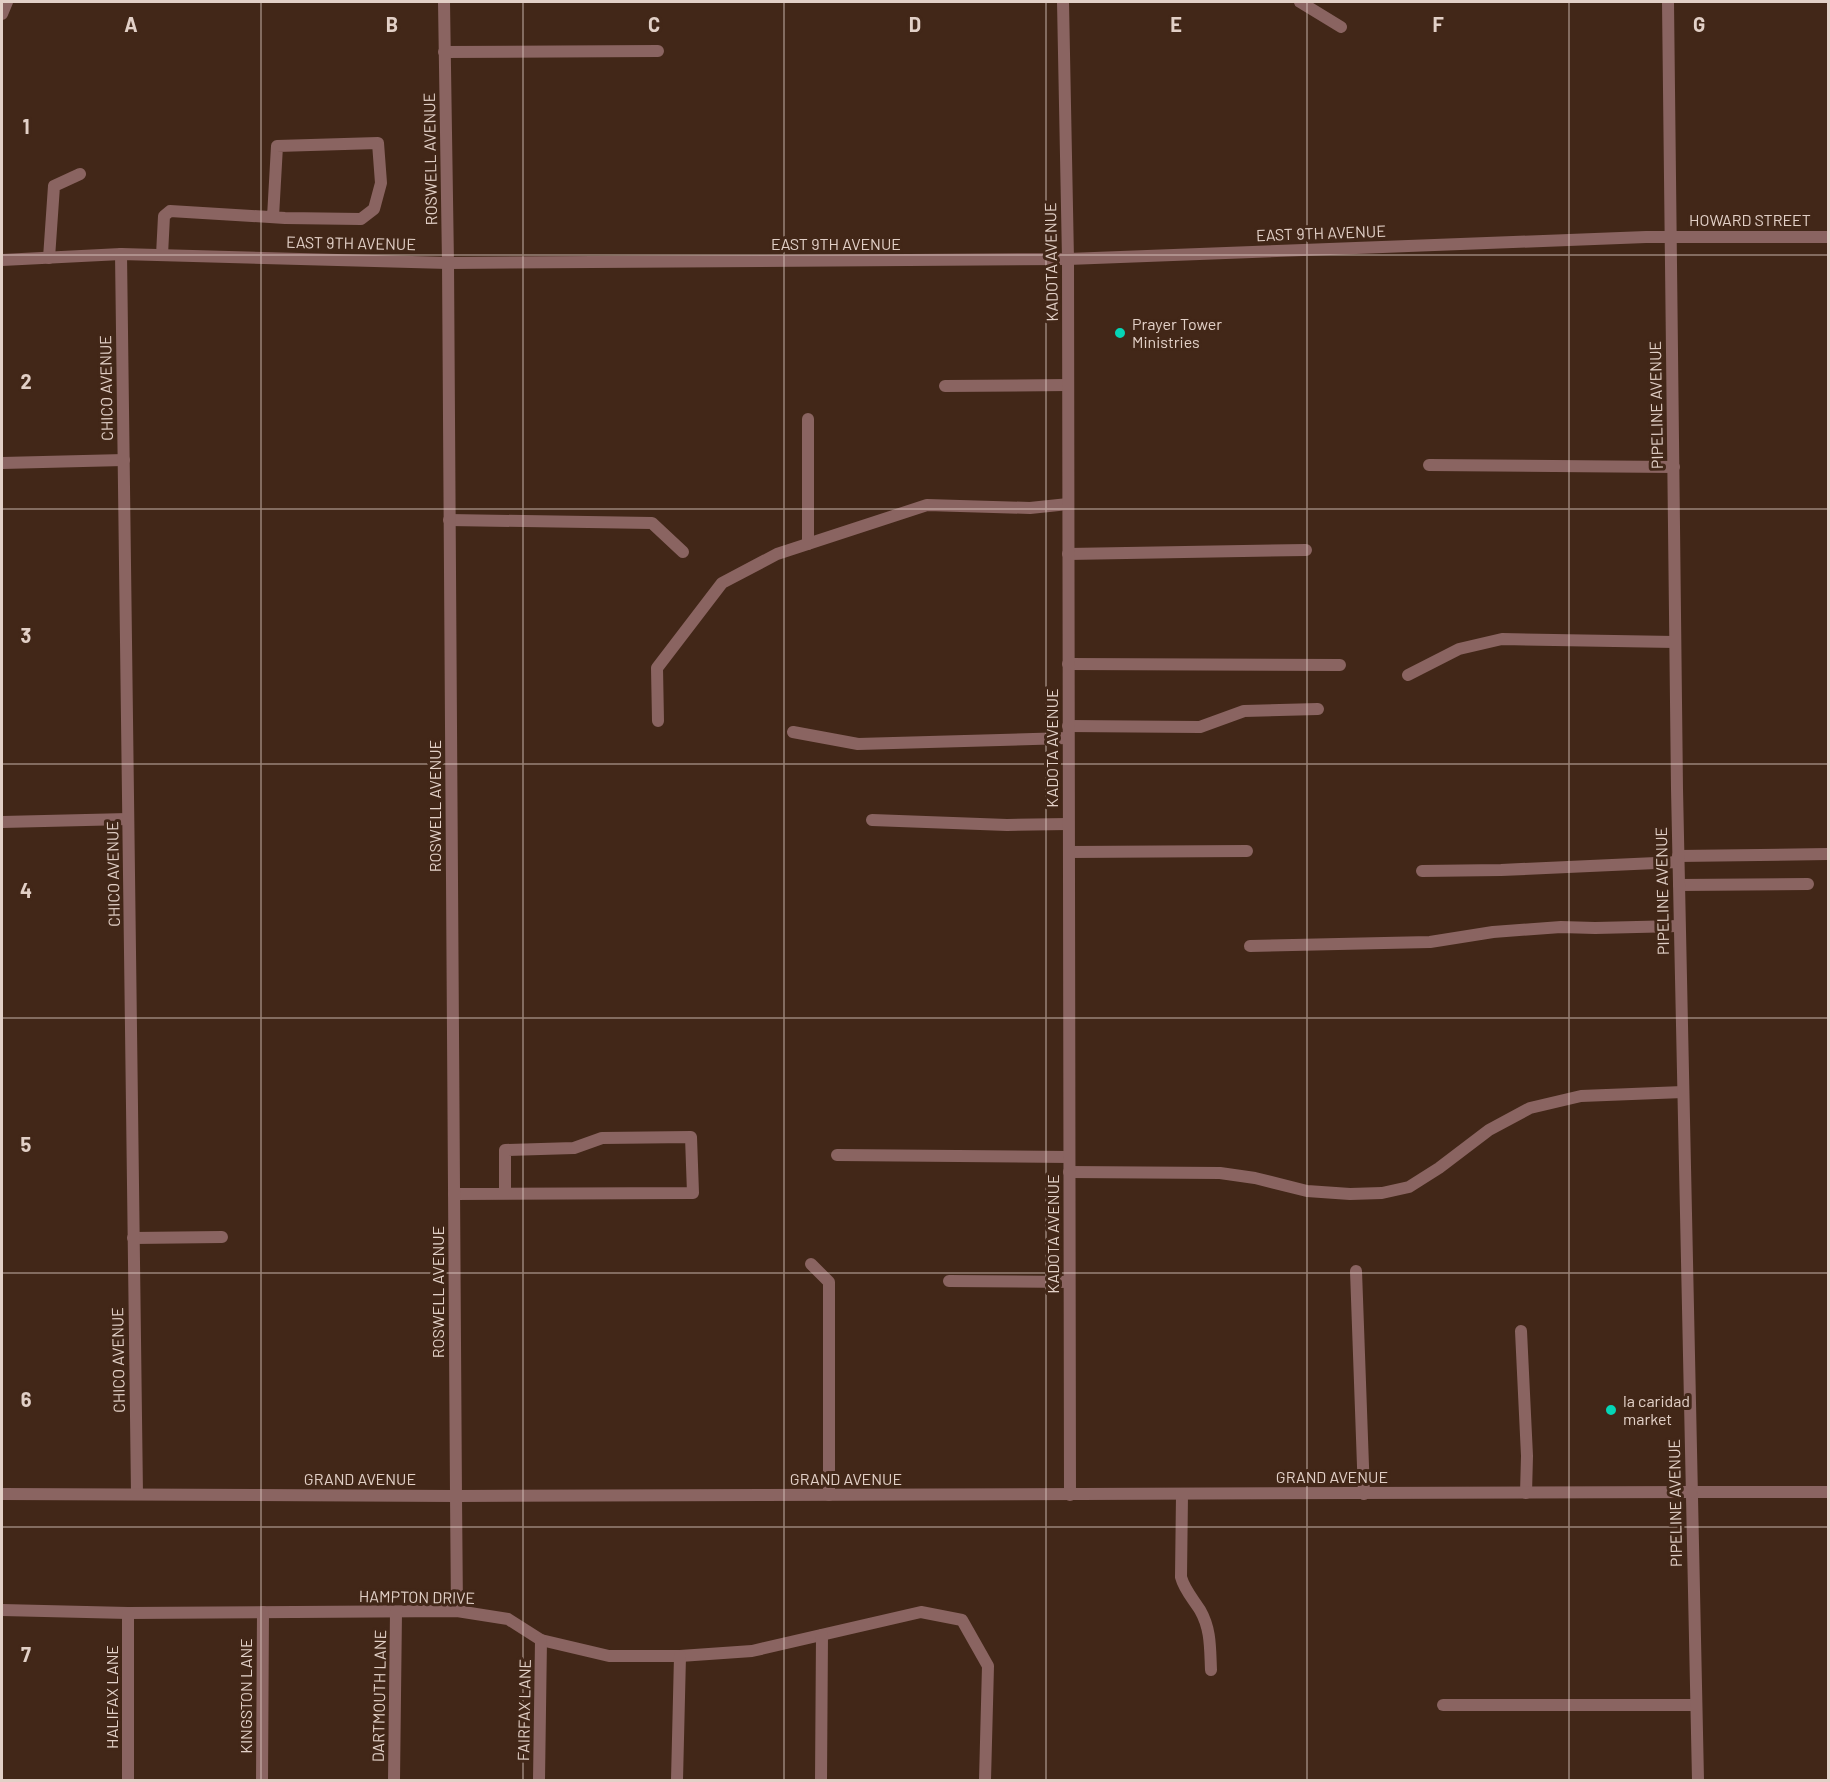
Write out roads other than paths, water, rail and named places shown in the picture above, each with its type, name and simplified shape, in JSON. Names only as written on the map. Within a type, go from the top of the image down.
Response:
[{"type":"street","points":[[2,14],[7,2]]},
{"type":"street","name":"ROSWELL AVENUE","points":[[444,2],[448,262],[457,1611]]},
{"type":"street","name":"KADOTA AVENUE","points":[[1063,2],[1068,260],[1070,1495]]},
{"type":"street","points":[[1300,2],[1341,27]]},
{"type":"street","points":[[1659,2],[1668,2]]},
{"type":"street","name":"PIPELINE AVENUE","points":[[1668,2],[1679,926],[1698,1780]]},
{"type":"street","points":[[444,52],[658,51]]},
{"type":"street","points":[[162,255],[164,216],[170,211],[285,218],[361,219],[374,209],[381,183],[378,143],[277,146],[273,217]]},
{"type":"street","points":[[49,258],[54,186],[80,174]]},
{"type":"street","name":"EAST 9TH AVENUE","points":[[2,260],[121,254],[448,262],[1068,260],[1671,237]]},
{"type":"street","name":"HOWARD STREET","points":[[1671,237],[1828,237]]},
{"type":"street","name":"CHICO AVENUE","points":[[121,254],[136,1494]]},
{"type":"street","points":[[945,386],[1068,385]]},
{"type":"street","points":[[808,419],[808,544]]},
{"type":"street","points":[[2,463],[124,460]]},
{"type":"street","points":[[1429,465],[1674,467]]},
{"type":"street","points":[[658,721],[657,668],[722,583],[777,554],[927,505],[1030,508],[1068,504]]},
{"type":"street","points":[[450,520],[652,523],[683,552]]},
{"type":"street","points":[[1068,554],[1306,550]]},
{"type":"street","points":[[1408,675],[1459,649],[1502,639],[1675,642]]},
{"type":"street","points":[[1068,664],[1340,665]]},
{"type":"street","points":[[793,732],[858,744],[1200,727],[1244,711],[1318,709]]},
{"type":"street","points":[[2,822],[128,819]]},
{"type":"street","points":[[872,820],[1007,825],[1068,824]]},
{"type":"street","points":[[1069,852],[1247,850]]},
{"type":"street","points":[[1422,871],[1501,870],[1678,859],[1828,854]]},
{"type":"street","points":[[1679,885],[1808,884]]},
{"type":"street","points":[[1250,946],[1430,942],[1493,932],[1561,927],[1679,926]]},
{"type":"street","points":[[1069,1172],[1220,1173],[1263,1179],[1307,1191],[1350,1194],[1382,1193],[1409,1187],[1439,1168],[1489,1130],[1530,1108],[1581,1096],[1683,1092]]},
{"type":"street","points":[[454,1194],[505,1194],[693,1193],[691,1137],[602,1138],[574,1148],[505,1150],[505,1194]]},
{"type":"street","points":[[837,1155],[1069,1157]]},
{"type":"street","points":[[133,1238],[222,1237]]},
{"type":"street","points":[[811,1264],[829,1282],[829,1495]]},
{"type":"street","points":[[1356,1271],[1364,1494]]},
{"type":"street","points":[[949,1281],[1069,1282]]},
{"type":"street","points":[[1521,1331],[1527,1456],[1526,1493]]},
{"type":"street","name":"GRAND AVENUE","points":[[2,1494],[456,1496],[1828,1492]]},
{"type":"street","points":[[1182,1495],[1181,1576],[1183,1584],[1199,1608],[1209,1631],[1210,1670]]},
{"type":"street","name":"HAMPTON DRIVE","points":[[2,1610],[128,1613],[457,1611],[508,1618],[541,1640],[609,1656],[680,1656],[752,1651],[921,1612],[962,1620],[988,1666],[985,1780]]},
{"type":"street","name":"KINGSTON LANE","points":[[262,1612],[262,1780]]},
{"type":"street","name":"DARTMOUTH LANE","points":[[394,1780],[396,1612]]},
{"type":"street","name":"HALIFAX LANE","points":[[128,1613],[128,1780]]},
{"type":"street","points":[[821,1780],[822,1635]]},
{"type":"street","name":"FAIRFAX LANE","points":[[539,1780],[541,1640]]},
{"type":"street","points":[[677,1780],[680,1656]]},
{"type":"street","points":[[1443,1705],[1696,1705]]},
{"type":"place","name":"Prayer Tower Ministries","points":[[1120,333]]},
{"type":"place","name":"la caridad market","points":[[1611,1410]]}]
